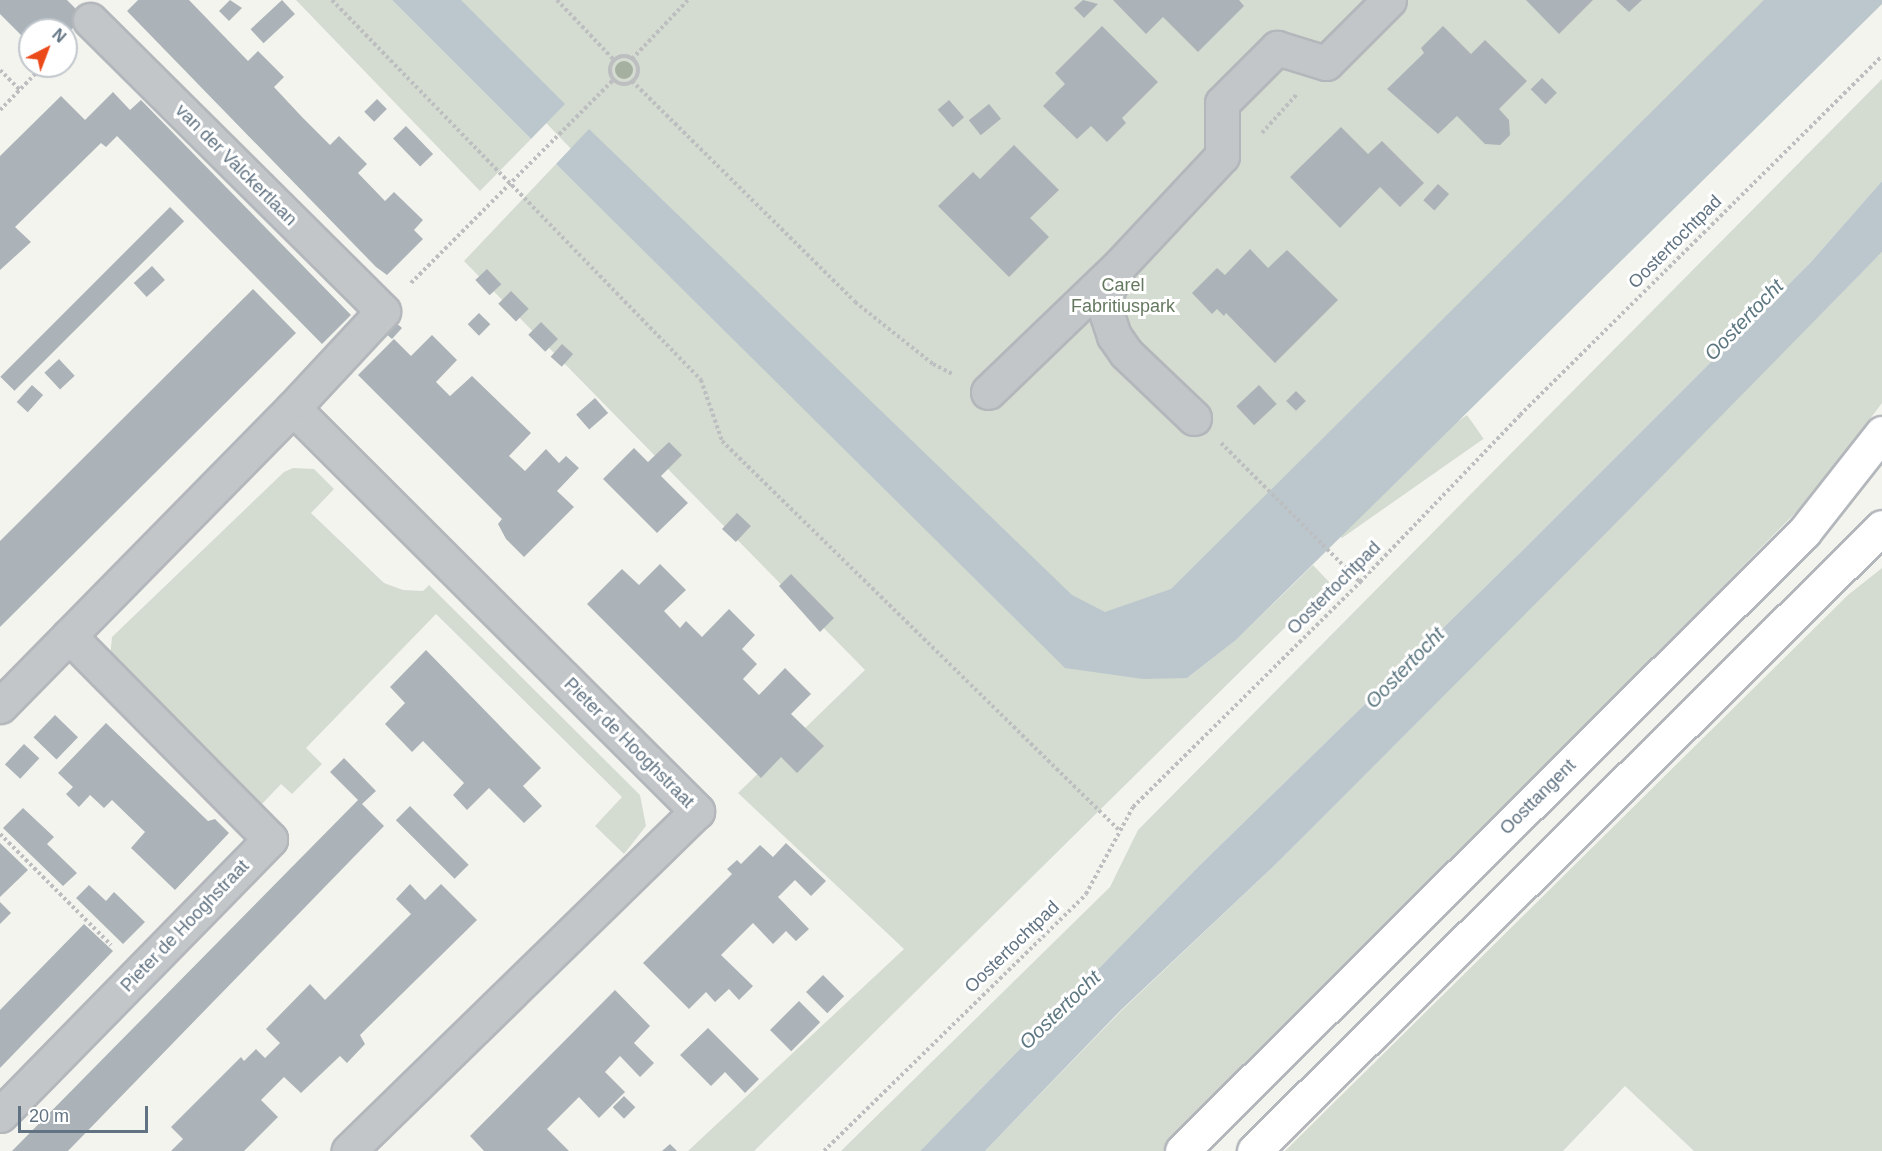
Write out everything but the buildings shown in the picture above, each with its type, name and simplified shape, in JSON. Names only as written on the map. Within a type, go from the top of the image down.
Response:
[{"type":"main road","name":"Oosttangent","points":[[1182,1151],[1804,532],[1882,433]]},
{"type":"main road","points":[[1254,1151],[1882,527]]},
{"type":"street","points":[[988,392],[1118,267],[1222,156],[1222,103],[1277,48],[1326,63],[1389,0]]},
{"type":"street","name":"van der Valckertlaan","points":[[90,20],[382,311]]},
{"type":"street","points":[[1118,267],[1107,292],[1107,315],[1114,336],[1126,352],[1194,418]]},
{"type":"street","points":[[0,706],[293,408],[382,311]]},
{"type":"street","name":"Pieter de Hooghstraat","points":[[293,408],[697,811],[348,1151]]},
{"type":"street","name":"Pieter de Hooghstraat","points":[[0,1114],[270,839],[69,636]]},
{"type":"path","points":[[332,0],[701,380],[722,441],[1120,831]]},
{"type":"path","points":[[556,0],[614,60]]},
{"type":"path","points":[[633,60],[688,0]]},
{"type":"path","points":[[622,56],[633,60],[638,69],[632,81],[624,84],[614,79],[610,68],[614,60],[622,56]]},
{"type":"path","name":"Oostertochtpad","points":[[824,1151],[1086,894],[1133,807],[1360,582],[1520,415],[1882,56]]},
{"type":"path","points":[[1222,156],[1257,138],[1326,63]]},
{"type":"path","points":[[0,70],[20,90]]},
{"type":"path","points":[[0,110],[32,78]]},
{"type":"path","points":[[382,311],[526,170],[614,79]]},
{"type":"path","points":[[632,81],[855,302],[933,364],[988,392]]},
{"type":"path","points":[[1194,418],[1261,481],[1360,582]]},
{"type":"path","points":[[0,834],[139,973]]},
{"type":"green space","points":[[296,0],[392,0],[531,139],[480,191]]},
{"type":"green space","name":"Carel Fabritiuspark","points":[[428,0],[1792,0],[1187,678],[1236,640],[1313,565],[1330,583],[754,1151],[688,1151],[904,949],[738,793],[865,670],[464,261],[556,164],[1070,668]]},
{"type":"green space","points":[[1882,79],[1882,181],[1811,262],[1525,548],[1198,867],[920,1151],[841,1151],[1110,887],[1138,830]]},
{"type":"green space","points":[[1882,252],[1882,403],[1810,498],[1321,996],[1163,1151],[985,1151],[1121,1011],[1276,864]]},
{"type":"green space","points":[[1467,415],[1484,439],[1342,538],[1325,514]]},
{"type":"green space","points":[[293,468],[314,469],[334,489],[311,513],[384,583],[403,590],[423,591],[429,585],[640,795],[646,826],[624,854],[595,826],[622,797],[436,614],[306,748],[322,764],[292,794],[281,784],[260,806],[110,658],[112,637],[284,472]]},
{"type":"green space","points":[[1882,568],[1882,1151],[1694,1151],[1625,1086],[1563,1151],[1285,1151],[1848,595]]},
{"type":"water","points":[[392,0],[461,0],[565,104],[531,139]]},
{"type":"water","points":[[1764,0],[1882,0],[1882,4],[1236,640],[1187,678],[1143,679],[1065,668],[556,164],[589,129],[1072,595],[1105,612],[1171,589]]},
{"type":"water","name":"Oostertocht","points":[[1882,181],[1882,252],[1612,527],[1276,864],[1120,1011],[985,1151],[920,1151],[1198,867],[1525,548],[1811,262]]}]
